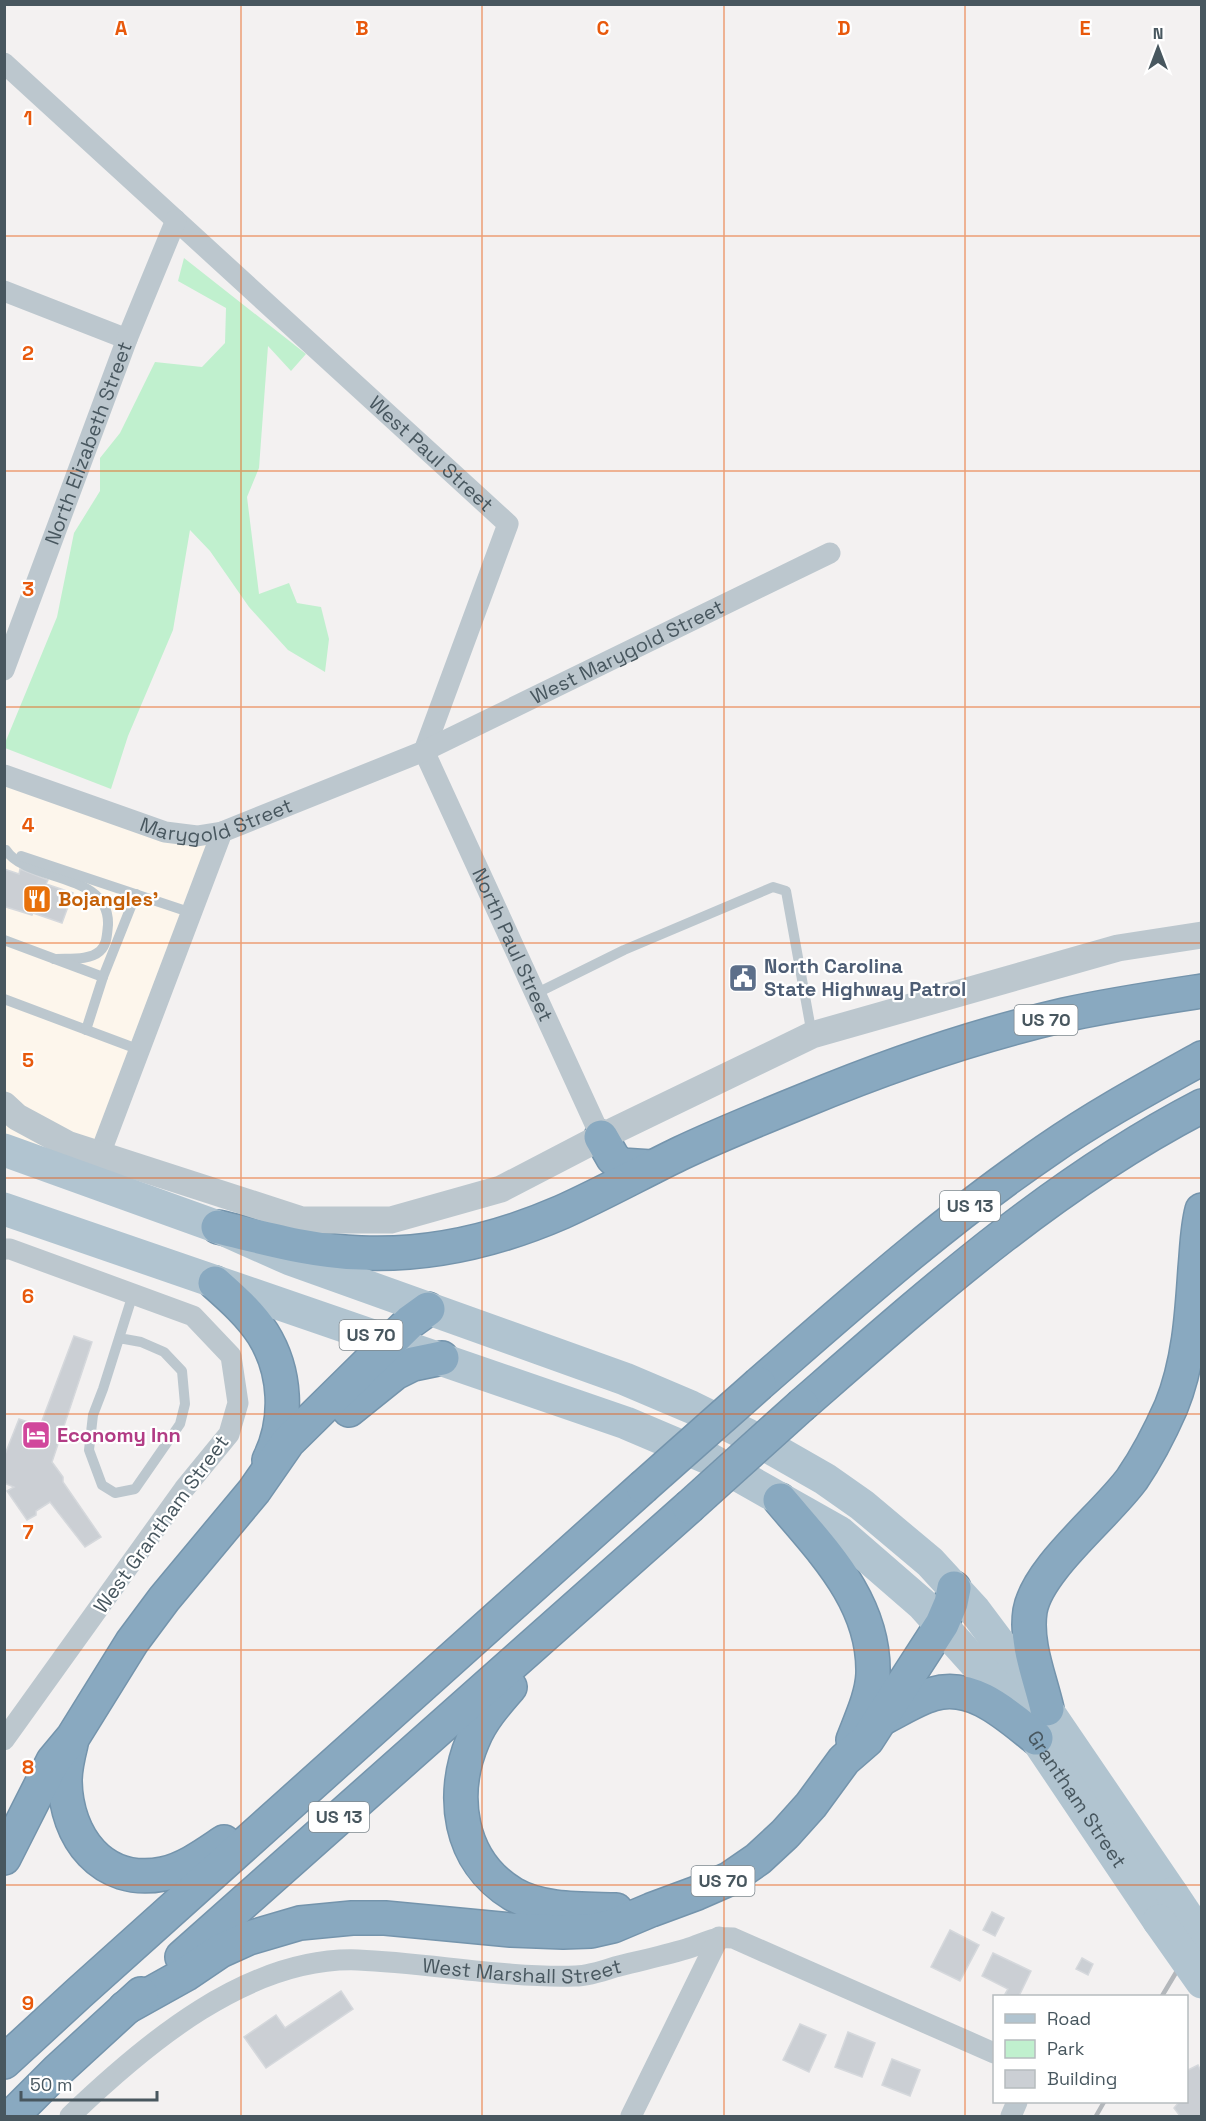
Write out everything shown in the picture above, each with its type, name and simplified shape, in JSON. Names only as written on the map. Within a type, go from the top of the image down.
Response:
[{"type":"highway","name":"US 70","points":[[652,1167],[759,1120],[895,1065],[979,1037],[1065,1015],[1202,992]]},
{"type":"highway","name":"US 13","points":[[4,2062],[643,1487],[917,1247],[977,1200],[1049,1149],[1115,1107],[1202,1058]]},
{"type":"highway","name":"US 13","points":[[12,2116],[125,2008],[935,1289],[1002,1237],[1113,1157],[1202,1106]]},
{"type":"highway","points":[[601,1137],[613,1158],[621,1166],[652,1167]]},
{"type":"highway","points":[[218,1227],[316,1249],[361,1253],[405,1252],[449,1247],[488,1238],[554,1215],[652,1167]]},
{"type":"highway","points":[[881,1719],[935,1693],[963,1693],[1041,1724],[1029,1629],[1030,1610],[1034,1596],[1043,1579],[1132,1479],[1171,1407],[1186,1356],[1192,1314],[1198,1225],[1202,1210]]},
{"type":"highway","points":[[214,1282],[247,1313],[262,1333],[273,1353],[279,1373],[283,1399],[281,1425],[274,1450],[254,1491]]},
{"type":"highway","points":[[4,1858],[53,1761],[73,1737],[132,1642],[198,1557],[254,1491],[288,1442],[391,1341],[428,1309]]},
{"type":"highway","points":[[254,1491],[288,1467],[381,1382],[413,1364],[442,1358]]},
{"type":"highway","points":[[780,1500],[843,1575],[858,1603],[867,1627],[873,1675],[868,1699],[844,1760]]},
{"type":"highway","points":[[844,1760],[867,1740],[942,1624],[951,1603],[954,1588]]},
{"type":"highway","points":[[554,1626],[520,1676],[483,1720],[474,1739],[465,1763],[461,1783],[460,1805],[463,1830],[470,1849],[482,1868],[514,1894],[553,1906],[576,1909],[651,1910]]},
{"type":"highway","points":[[73,1737],[65,1779],[74,1825],[79,1837],[99,1861],[122,1872],[150,1875],[175,1871],[230,1838],[278,1814]]},
{"type":"highway","name":"US 70","points":[[651,1910],[729,1879],[758,1859],[811,1805],[844,1760]]},
{"type":"highway","points":[[125,2008],[186,1974],[220,1951],[249,1938],[300,1923],[352,1918],[385,1918],[511,1930],[591,1931],[613,1926],[651,1910]]},
{"type":"main road","name":"Grantham Street","points":[[4,1150],[218,1227],[290,1259],[625,1379],[691,1407],[748,1435],[825,1479],[862,1505],[930,1562],[990,1630],[1041,1724],[1166,1908],[1202,1982]]},
{"type":"main road","name":"US 70","points":[[4,1209],[626,1423],[715,1462],[780,1500]]},
{"type":"main road","name":"Grantham Street","points":[[780,1500],[839,1533],[922,1604],[1003,1694],[1041,1724]]},
{"type":"main road","name":"Grantham Street","points":[[1166,1908],[1202,1939]]},
{"type":"street","points":[[4,63],[176,220]]},
{"type":"street","name":"North Elizabeth Street","points":[[4,670],[127,339],[176,220]]},
{"type":"street","name":"West Paul Street","points":[[176,220],[508,524],[424,751]]},
{"type":"street","points":[[4,291],[127,339]]},
{"type":"street","name":"West Marygold Street","points":[[424,751],[830,553]]},
{"type":"street","name":"Marygold Street","points":[[4,775],[165,832],[197,836],[222,832],[424,751]]},
{"type":"street","name":"North Paul Street","points":[[424,751],[601,1137]]},
{"type":"street","points":[[100,1154],[222,832]]},
{"type":"street","points":[[4,1105],[16,1117],[67,1144],[302,1221],[391,1221],[501,1190],[601,1137],[812,1035],[1118,948],[1202,935]]},
{"type":"street","name":"West Grantham Street","points":[[4,1249],[10,1249],[193,1316],[231,1356],[238,1403],[229,1434],[184,1489],[4,1740]]},
{"type":"street","points":[[631,2116],[719,1937],[733,1938],[993,2053]]},
{"type":"street","name":"West Marshall Street","points":[[70,2116],[134,2058],[172,2029],[206,2007],[247,1986],[286,1970],[317,1963],[356,1960],[479,1971],[578,1976],[689,1948],[719,1937]]},
{"type":"lane","points":[[5,850],[192,913]]},
{"type":"lane","points":[[5,850],[11,858],[83,886],[102,901],[108,912],[105,944],[99,952],[82,958],[54,959]]},
{"type":"lane","points":[[536,994],[624,950],[773,888],[786,891],[812,1035]]},
{"type":"lane","points":[[86,1030],[136,894]]},
{"type":"lane","points":[[4,940],[104,977]]},
{"type":"lane","points":[[4,999],[140,1050]]},
{"type":"lane","points":[[119,1338],[141,1342],[164,1352],[182,1371],[185,1404],[180,1424],[135,1489],[115,1493],[102,1485],[88,1450],[93,1414],[133,1294]]},
{"type":"shaded area","points":[[4,775],[165,832],[222,832],[90,1181],[5,1150]]},
{"type":"green space","points":[[184,258],[306,354],[291,371],[268,346],[259,468],[247,497],[259,594],[289,583],[297,603],[321,607],[329,639],[325,672],[288,650],[249,607],[210,551],[190,530],[173,630],[128,736],[111,789],[5,748],[5,743],[57,617],[74,533],[100,491],[100,458],[120,433],[155,362],[202,367],[225,343],[226,308],[178,281]]},
{"type":"building","name":"Bojangles'","points":[[4,869],[19,874],[20,869],[48,880],[46,884],[73,893],[62,923],[6,907],[4,905]]},
{"type":"building","name":"Economy Inn","points":[[74,1336],[92,1342],[52,1462],[101,1537],[85,1547],[50,1502],[27,1520],[7,1491],[14,1487],[4,1483],[4,1457],[19,1419],[40,1426]]},
{"type":"building","points":[[992,1912],[1004,1918],[995,1936],[983,1930]]},
{"type":"building","points":[[950,1930],[979,1945],[960,1981],[931,1967]]},
{"type":"building","points":[[993,1953],[1031,1971],[1019,1995],[1005,1994],[1008,1989],[982,1976]]},
{"type":"building","points":[[1082,1958],[1093,1964],[1088,1975],[1076,1969]]},
{"type":"building","points":[[341,1991],[353,2009],[266,2068],[244,2037],[276,2015],[285,2028]]},
{"type":"building","points":[[800,2024],[826,2035],[809,2072],[783,2060]]},
{"type":"building","points":[[848,2032],[875,2043],[862,2077],[835,2067]]},
{"type":"building","points":[[892,2059],[920,2070],[910,2096],[882,2085]]},
{"type":"building","points":[[1198,2065],[1202,2073],[1202,2116],[1180,2116],[1174,2108],[1178,2103],[1188,2103],[1188,2070]]},
{"type":"railway","points":[[1163,1995],[1202,1929]]},
{"type":"railway","points":[[1096,2116],[1103,2103]]},
{"type":"place","name":"Bojangles'","points":[[37,899]]},
{"type":"place","name":"North Carolina State Highway Patrol","points":[[743,978]]},
{"type":"place","name":"Economy Inn","points":[[36,1435]]}]
